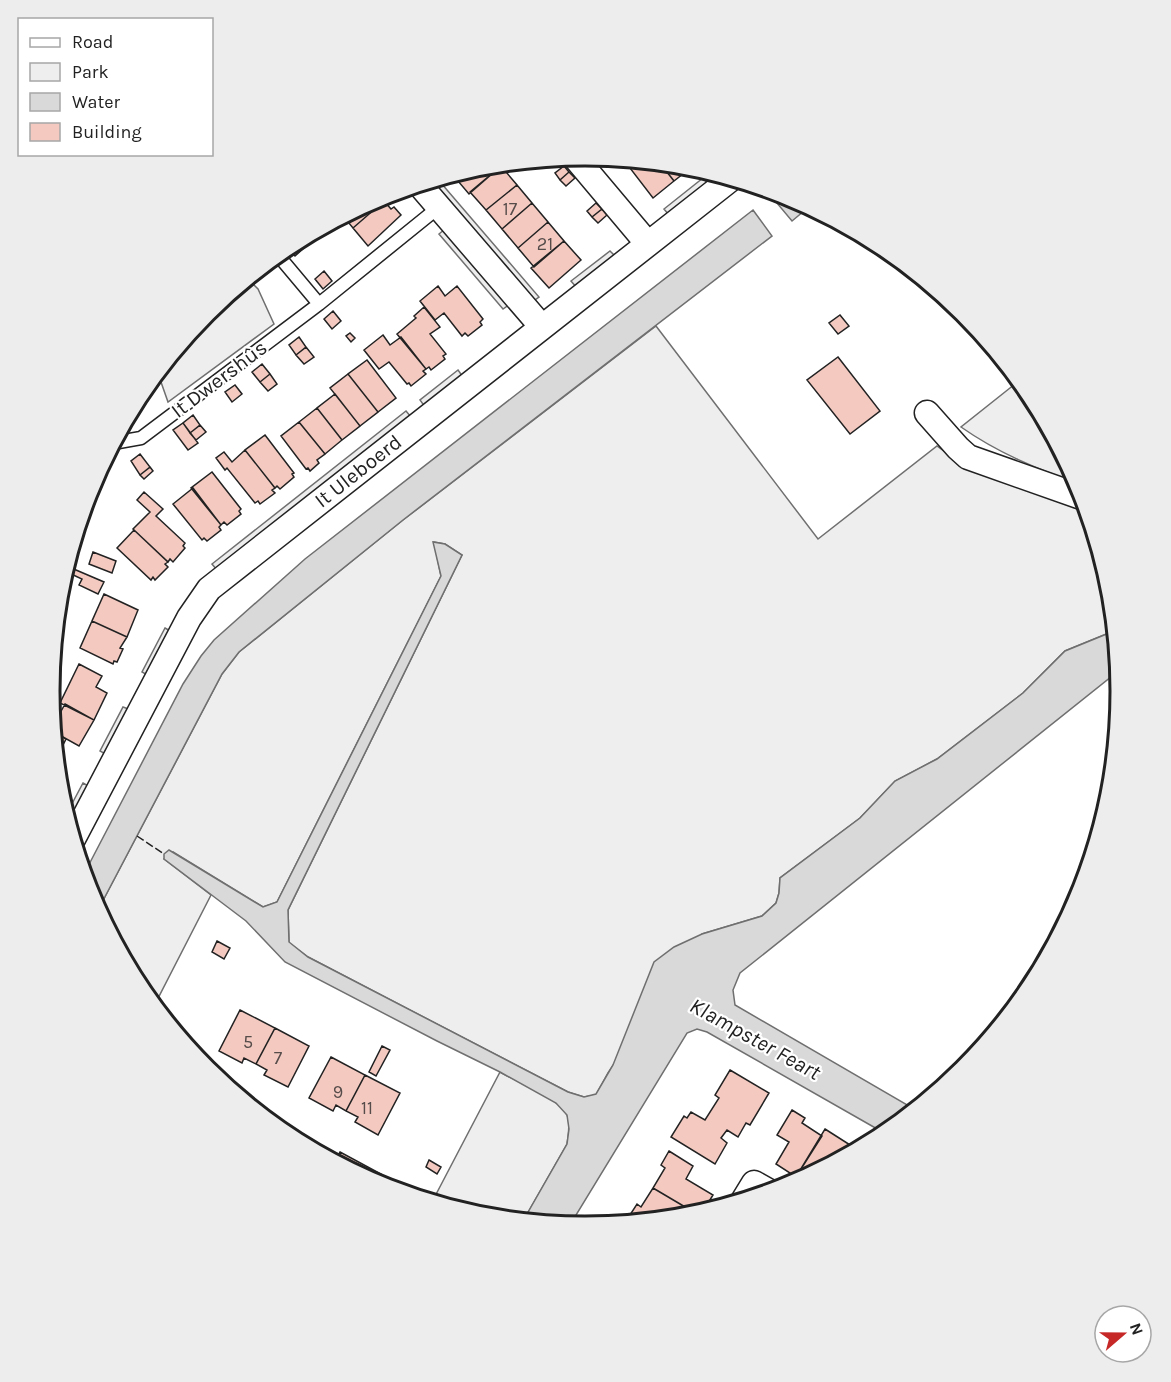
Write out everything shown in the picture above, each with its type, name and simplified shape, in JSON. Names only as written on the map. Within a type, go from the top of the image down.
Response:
[{"type":"street","points":[[582,166],[648,244]]},
{"type":"street","name":"It Uleboerd","points":[[78,829],[189,618],[208,590],[725,184]]},
{"type":"street","points":[[425,191],[542,327]]},
{"type":"street","points":[[927,413],[968,457],[1072,494]]},
{"type":"street","points":[[749,1191],[754,1183],[760,1187]]},
{"type":"lane","name":"It Dwershûs","points":[[123,441],[141,438],[319,304],[439,207]]},
{"type":"lane","points":[[283,262],[319,304]]},
{"type":"green space","points":[[253,284],[258,289],[274,324],[168,402],[161,382],[169,371],[214,319]]},
{"type":"green space","points":[[656,326],[818,539],[937,446],[967,468],[1077,506],[1093,555],[1108,633],[1065,651],[1023,693],[937,759],[895,781],[860,818],[780,878],[776,903],[762,916],[702,934],[608,1073],[596,1095],[584,1097],[568,1092],[308,957],[289,943],[288,910],[462,555],[445,544],[434,542],[441,576],[277,902],[263,907],[173,852],[164,859],[211,895],[159,997],[130,954],[103,900],[222,674],[239,652],[403,520]]},
{"type":"green space","points":[[1013,386],[1041,428],[1066,479],[1018,460],[961,427]]},
{"type":"green space","points":[[500,1072],[556,1103],[567,1115],[569,1130],[567,1144],[528,1213],[483,1206],[436,1195]]},
{"type":"shaded area","points":[[702,179],[708,184],[669,215],[664,209]]},
{"type":"shaded area","points":[[443,185],[539,297],[532,302],[435,188]]},
{"type":"shaded area","points":[[445,229],[510,304],[503,309],[439,234]]},
{"type":"shaded area","points":[[610,251],[616,257],[577,288],[571,281]]},
{"type":"shaded area","points":[[458,370],[463,377],[425,407],[420,400]]},
{"type":"shaded area","points":[[406,411],[411,417],[217,570],[212,564]]},
{"type":"shaded area","points":[[165,628],[172,632],[149,676],[142,672]]},
{"type":"shaded area","points":[[123,707],[131,710],[107,755],[100,751]]},
{"type":"shaded area","points":[[83,783],[90,787],[75,815],[72,803]]},
{"type":"water","points":[[776,202],[802,213],[792,221]]},
{"type":"water","points":[[753,210],[772,236],[403,520],[239,652],[222,674],[103,900],[89,864],[183,684],[214,640],[305,559]]},
{"type":"water","name":"Klampster Feart","points":[[433,542],[445,544],[462,555],[288,910],[289,942],[308,957],[568,1092],[584,1097],[596,1094],[613,1065],[654,962],[674,947],[702,934],[762,916],[776,903],[780,878],[860,818],[895,781],[937,759],[1023,693],[1065,651],[1108,633],[1111,677],[740,973],[733,990],[735,1005],[908,1105],[876,1128],[707,1032],[697,1029],[687,1033],[576,1216],[528,1213],[567,1144],[569,1129],[567,1115],[556,1103],[285,962],[246,921],[164,859],[164,854],[169,850],[263,907],[277,902],[441,576]]},
{"type":"building","points":[[563,167],[569,172],[560,180],[555,173]]},
{"type":"building","points":[[630,168],[667,172],[674,181],[653,198]]},
{"type":"building","points":[[506,172],[517,185],[486,210],[470,192],[491,175]]},
{"type":"building","points":[[569,172],[575,178],[566,186],[560,180]]},
{"type":"building","points":[[667,172],[682,175],[674,181]]},
{"type":"building","points":[[491,175],[469,194],[458,181]]},
{"type":"building","points":[[517,185],[532,203],[502,229],[486,210]]},
{"type":"building","points":[[532,203],[548,222],[518,248],[502,229]]},
{"type":"building","points":[[596,203],[602,209],[592,217],[587,211]]},
{"type":"building","points":[[387,205],[391,209],[394,207],[401,215],[368,246],[353,228],[372,211]]},
{"type":"building","points":[[602,209],[607,215],[598,223],[592,217]]},
{"type":"building","points":[[372,211],[353,228],[348,222]]},
{"type":"building","points":[[548,222],[564,241],[534,267],[518,248]]},
{"type":"building","points":[[564,241],[581,260],[549,288],[531,268]]},
{"type":"building","points":[[324,271],[332,281],[323,289],[315,279]]},
{"type":"building","points":[[438,286],[445,296],[457,286],[483,319],[480,322],[482,325],[468,336],[465,333],[462,336],[444,313],[435,320],[420,301]]},
{"type":"building","points":[[424,307],[440,327],[430,334],[446,354],[443,356],[445,359],[431,370],[429,367],[426,369],[397,334],[416,318],[414,316]]},
{"type":"building","points":[[333,311],[341,321],[332,329],[324,319]]},
{"type":"building","points":[[840,315],[849,326],[838,334],[829,323]]},
{"type":"building","points":[[350,333],[355,338],[351,342],[346,336]]},
{"type":"building","points":[[383,335],[390,345],[401,337],[426,369],[423,371],[426,374],[411,386],[389,362],[379,369],[364,350]]},
{"type":"building","points":[[299,337],[306,347],[296,355],[289,345]]},
{"type":"building","points":[[306,347],[314,357],[304,364],[296,355]]},
{"type":"building","points":[[838,357],[880,411],[850,434],[807,380]]},
{"type":"building","points":[[367,360],[396,398],[378,412],[348,374]]},
{"type":"building","points":[[262,364],[270,374],[260,382],[252,372]]},
{"type":"building","points":[[270,374],[277,384],[268,391],[260,382]]},
{"type":"building","points":[[348,374],[378,412],[360,426],[330,388]]},
{"type":"building","points":[[235,385],[242,394],[232,402],[225,392]]},
{"type":"building","points":[[335,394],[360,426],[342,440],[317,408]]},
{"type":"building","points":[[317,408],[342,440],[325,454],[299,422]]},
{"type":"building","points":[[193,415],[200,425],[190,433],[183,423]]},
{"type":"building","points":[[299,422],[325,454],[317,460],[319,463],[310,471],[306,469],[281,436]]},
{"type":"building","points":[[183,423],[198,443],[188,450],[173,430]]},
{"type":"building","points":[[200,425],[206,432],[196,440],[190,433]]},
{"type":"building","points":[[265,435],[294,473],[292,474],[294,477],[280,489],[277,486],[275,488],[245,450]]},
{"type":"building","points":[[245,450],[275,488],[272,490],[275,493],[260,504],[258,501],[255,503],[216,458],[224,452],[232,462]]},
{"type":"building","points":[[140,454],[150,467],[140,475],[131,461]]},
{"type":"building","points":[[150,467],[153,471],[144,479],[140,475]]},
{"type":"building","points":[[212,472],[241,509],[239,511],[241,514],[227,525],[224,522],[221,525],[191,488]]},
{"type":"building","points":[[193,488],[221,525],[219,527],[221,530],[207,541],[204,538],[202,540],[173,504]]},
{"type":"building","points":[[144,492],[163,509],[156,516],[185,543],[183,546],[185,548],[173,562],[170,559],[168,562],[133,529],[150,512],[137,500]]},
{"type":"building","points":[[134,530],[168,562],[165,564],[168,567],[155,580],[153,577],[151,580],[117,548]]},
{"type":"building","points":[[93,552],[116,561],[112,573],[89,564]]},
{"type":"building","points":[[75,569],[104,582],[98,594],[79,585],[82,579],[73,575]]},
{"type":"building","points":[[104,594],[138,610],[127,637],[92,621]]},
{"type":"building","points":[[92,621],[127,637],[120,648],[123,649],[117,662],[114,661],[113,664],[80,648]]},
{"type":"building","points":[[79,664],[102,676],[96,687],[107,693],[94,720],[60,702]]},
{"type":"building","points":[[65,704],[94,720],[79,746],[62,736],[61,712]]},
{"type":"building","points":[[217,941],[230,948],[224,959],[212,952]]},
{"type":"building","points":[[240,1010],[275,1028],[256,1064],[244,1058],[242,1063],[219,1051]]},
{"type":"building","points":[[275,1028],[309,1046],[288,1087],[264,1075],[267,1070],[256,1064]]},
{"type":"building","points":[[382,1046],[390,1050],[376,1076],[369,1072]]},
{"type":"building","points":[[331,1057],[365,1075],[346,1111],[336,1105],[333,1111],[309,1098]]},
{"type":"building","points":[[730,1070],[769,1093],[750,1125],[746,1123],[738,1137],[727,1130],[721,1138],[727,1143],[715,1164],[671,1137],[684,1116],[687,1118],[691,1112],[705,1120],[719,1098],[715,1095]]},
{"type":"building","points":[[365,1075],[400,1093],[378,1135],[355,1122],[358,1117],[346,1111]]},
{"type":"building","points":[[792,1110],[805,1118],[802,1123],[822,1136],[801,1170],[791,1174],[776,1164],[789,1142],[777,1135]]},
{"type":"building","points":[[825,1129],[850,1145],[818,1162],[800,1170]]},
{"type":"building","points":[[669,1151],[693,1166],[686,1179],[713,1195],[709,1202],[685,1207],[653,1188],[665,1168],[661,1165]]},
{"type":"building","points":[[340,1152],[381,1174],[353,1162],[339,1154]]},
{"type":"building","points":[[429,1160],[441,1167],[437,1174],[426,1167]]},
{"type":"building","points":[[653,1188],[685,1207],[631,1214],[637,1204],[641,1207]]},
{"type":"fence","points":[[137,836],[164,854]]}]
